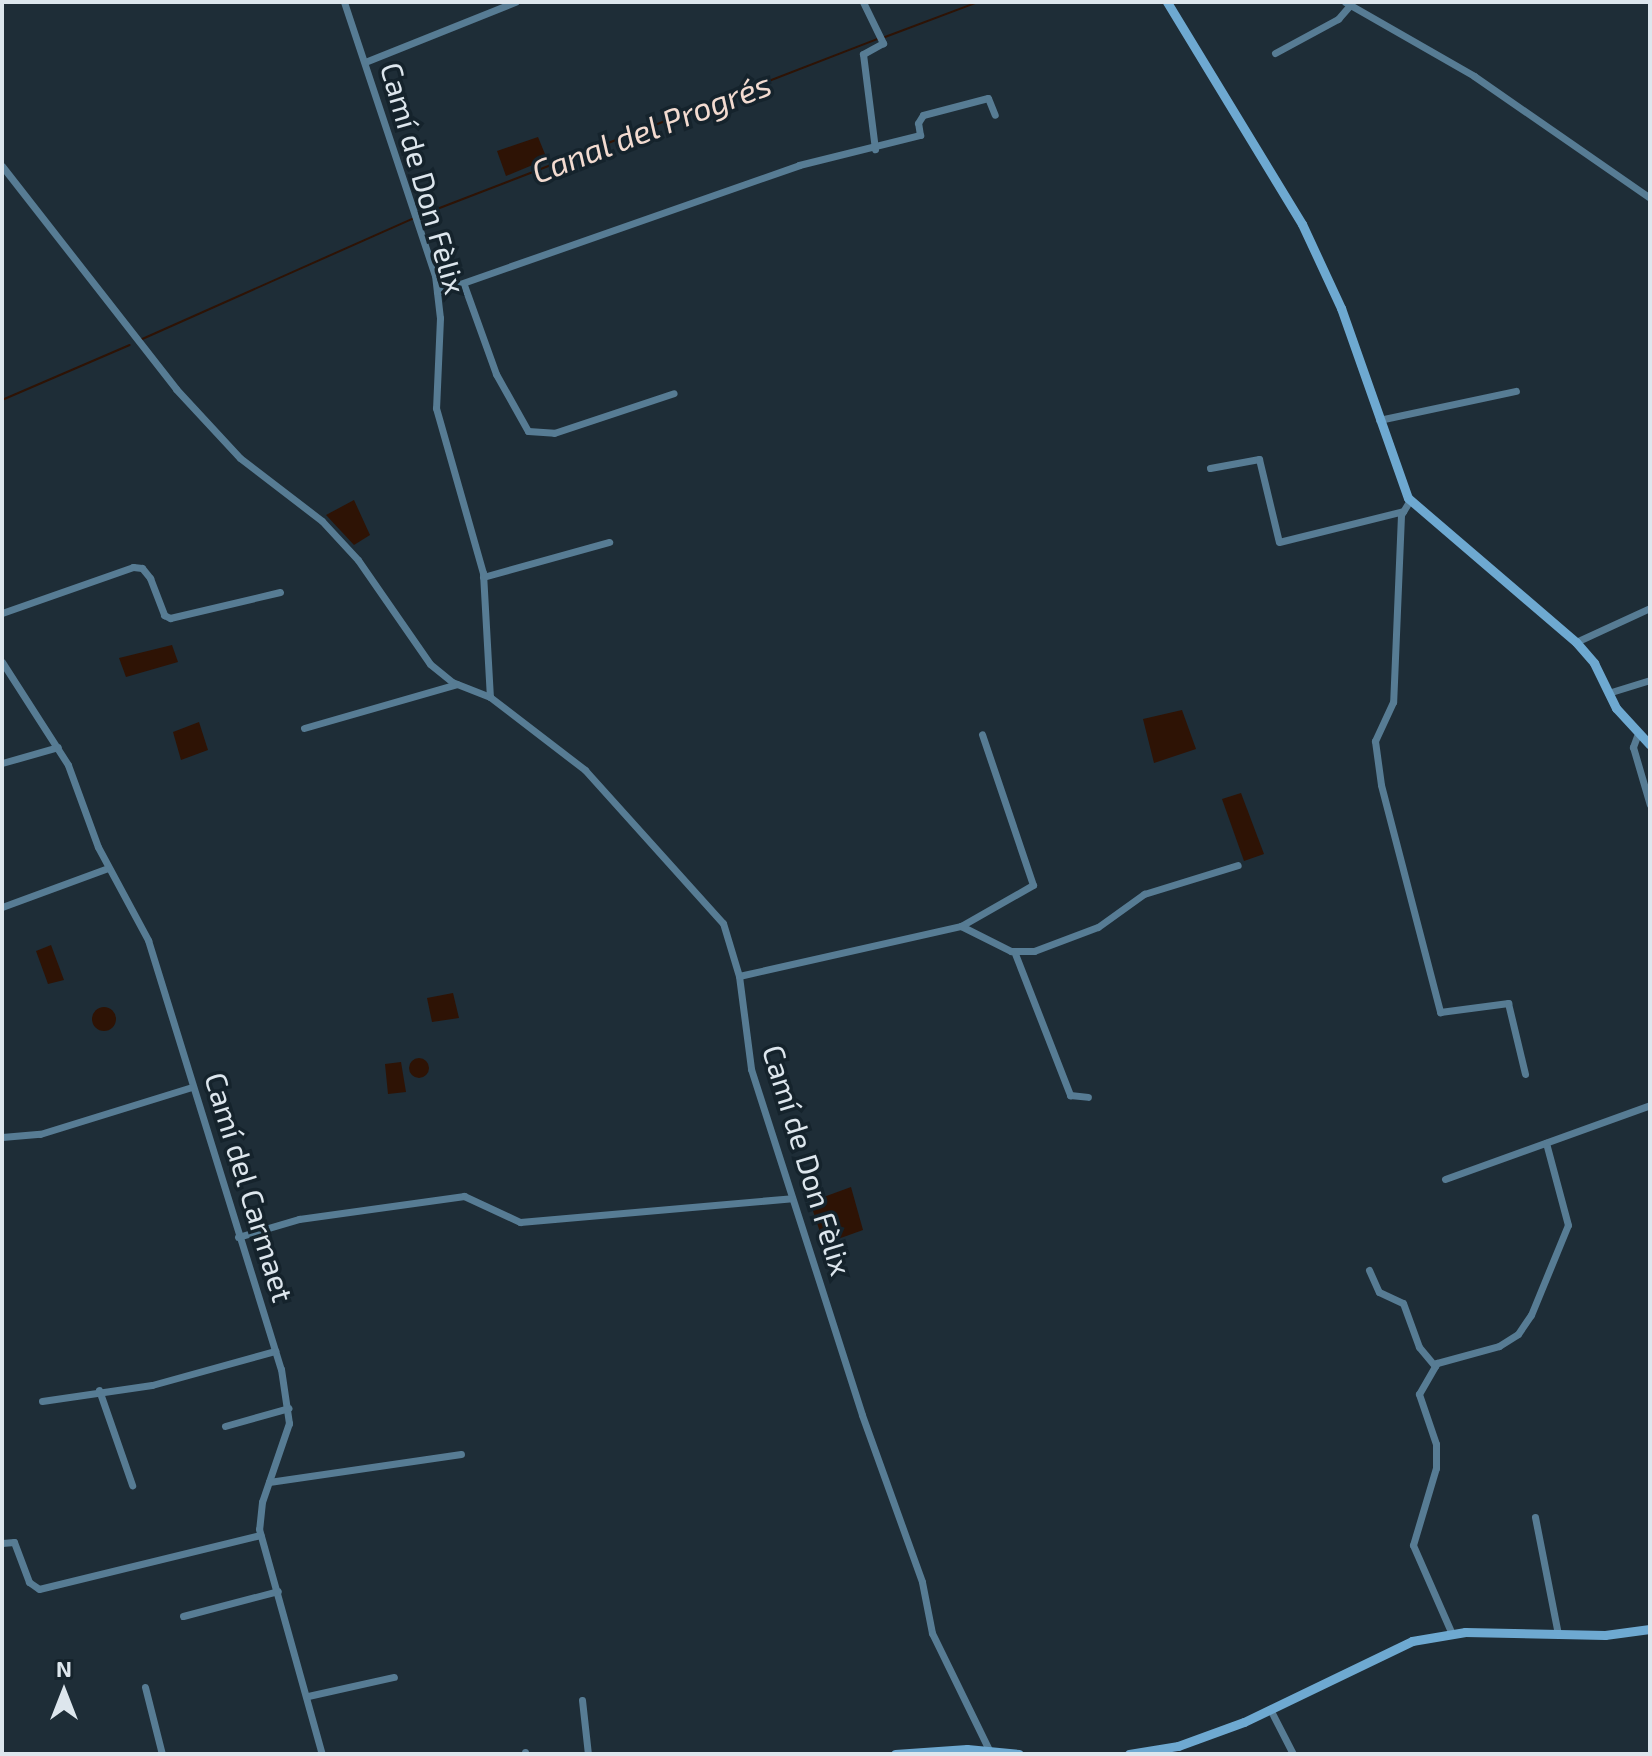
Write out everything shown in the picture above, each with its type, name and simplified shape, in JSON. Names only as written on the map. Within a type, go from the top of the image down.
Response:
[{"type":"main road","points":[[1167,2],[1302,224],[1341,308],[1410,500],[1576,642],[1637,736],[1650,745]]},
{"type":"main road","points":[[1129,1754],[1206,1737],[1412,1641],[1452,1634],[1558,1634],[1650,1629]]},
{"type":"main road","points":[[895,1754],[1019,1754]]},
{"type":"street","name":"Camí de Don Fèlix","points":[[344,2],[437,292],[436,408],[483,577],[490,697],[585,770],[681,872],[723,923],[739,976],[751,1069],[922,1582],[932,1633],[990,1752]]},
{"type":"street","points":[[365,62],[515,2]]},
{"type":"street","points":[[863,2],[883,43],[863,54],[875,149]]},
{"type":"street","points":[[1275,53],[1338,19],[1347,4],[1474,76],[1650,198]]},
{"type":"street","points":[[437,292],[464,285],[513,262],[799,165],[875,149],[920,135],[918,123],[923,115],[988,98],[995,115]]},
{"type":"street","points":[[2,166],[176,389],[240,458],[322,521],[358,560],[430,664],[457,684],[490,697]]},
{"type":"street","points":[[464,285],[496,374],[528,431],[554,433],[674,393]]},
{"type":"street","points":[[1379,420],[1516,391]]},
{"type":"street","points":[[1210,468],[1259,459],[1279,542],[1403,511]]},
{"type":"street","points":[[1410,500],[1403,511],[1393,702],[1375,741],[1394,843],[1440,1012],[1508,1003],[1525,1074]]},
{"type":"street","points":[[483,577],[609,542]]},
{"type":"street","points":[[2,613],[133,567],[142,568],[150,578],[164,615],[170,618],[280,592]]},
{"type":"street","points":[[1576,642],[1650,608]]},
{"type":"street","name":"Camí del Carmaet","points":[[2,662],[58,747],[108,868],[159,967],[192,1087],[275,1351],[289,1408],[284,1441],[269,1482],[260,1535],[322,1754]]},
{"type":"street","points":[[1608,693],[1650,680]]},
{"type":"street","points":[[304,728],[457,684]]},
{"type":"street","points":[[739,976],[961,926],[1033,885],[982,734]]},
{"type":"street","points":[[1637,736],[1633,747],[1650,805]]},
{"type":"street","points":[[2,763],[58,747]]},
{"type":"street","points":[[961,926],[1014,951],[1052,946],[1098,927],[1144,894],[1238,865]]},
{"type":"street","points":[[2,907],[108,868]]},
{"type":"street","points":[[1014,951],[1070,1095],[1088,1097]]},
{"type":"street","points":[[2,1137],[40,1134],[192,1087]]},
{"type":"street","points":[[1445,1179],[1650,1105]]},
{"type":"street","points":[[1452,1634],[1413,1545],[1436,1468],[1436,1444],[1419,1394],[1435,1366],[1499,1346],[1518,1334],[1531,1315],[1568,1225],[1546,1143]]},
{"type":"street","points":[[238,1237],[299,1219],[464,1196],[520,1222],[792,1198]]},
{"type":"street","points":[[1369,1270],[1379,1292],[1403,1303],[1419,1347],[1435,1366]]},
{"type":"street","points":[[42,1401],[99,1390],[152,1385],[275,1351]]},
{"type":"street","points":[[99,1390],[132,1485]]},
{"type":"street","points":[[225,1426],[289,1408]]},
{"type":"street","points":[[269,1482],[461,1454]]},
{"type":"street","points":[[1535,1517],[1558,1634]]},
{"type":"street","points":[[2,1543],[14,1542],[29,1582],[39,1589],[260,1535]]},
{"type":"street","points":[[183,1616],[278,1591]]},
{"type":"street","points":[[308,1696],[394,1677]]},
{"type":"street","points":[[145,1687],[162,1754]]},
{"type":"street","points":[[582,1700],[588,1754]]},
{"type":"street","points":[[1270,1709],[1293,1754]]},
{"type":"shaded area","points":[[538,137],[547,159],[506,176],[497,151]]},
{"type":"shaded area","points":[[354,500],[370,535],[354,545],[326,515]]},
{"type":"shaded area","points":[[172,645],[178,662],[126,677],[119,658]]},
{"type":"shaded area","points":[[1182,710],[1196,749],[1154,763],[1143,719]]},
{"type":"shaded area","points":[[199,722],[208,750],[181,760],[173,732]]},
{"type":"shaded area","points":[[1241,793],[1264,854],[1244,861],[1222,799]]},
{"type":"shaded area","points":[[51,945],[64,980],[48,984],[36,951]]},
{"type":"shaded area","points":[[453,993],[459,1018],[432,1022],[427,998]]},
{"type":"shaded area","points":[[104,1007],[115,1014],[116,1019],[109,1030],[104,1031],[93,1024],[92,1019],[99,1008]]},
{"type":"shaded area","points":[[419,1058],[426,1061],[429,1068],[426,1075],[419,1078],[412,1075],[409,1068],[412,1061]]},
{"type":"shaded area","points":[[401,1062],[406,1092],[388,1094],[385,1064]]},
{"type":"shaded area","points":[[851,1187],[863,1230],[824,1244],[810,1202]]},
{"type":"waterway","name":"Canal del Progrés","points":[[885,37],[978,2]]},
{"type":"waterway","name":"Canal del Progrés","points":[[424,214],[878,39]]},
{"type":"waterway","name":"Canal del Progrés","points":[[140,340],[412,219]]},
{"type":"waterway","name":"Canal del Progrés","points":[[2,400],[130,345]]}]
